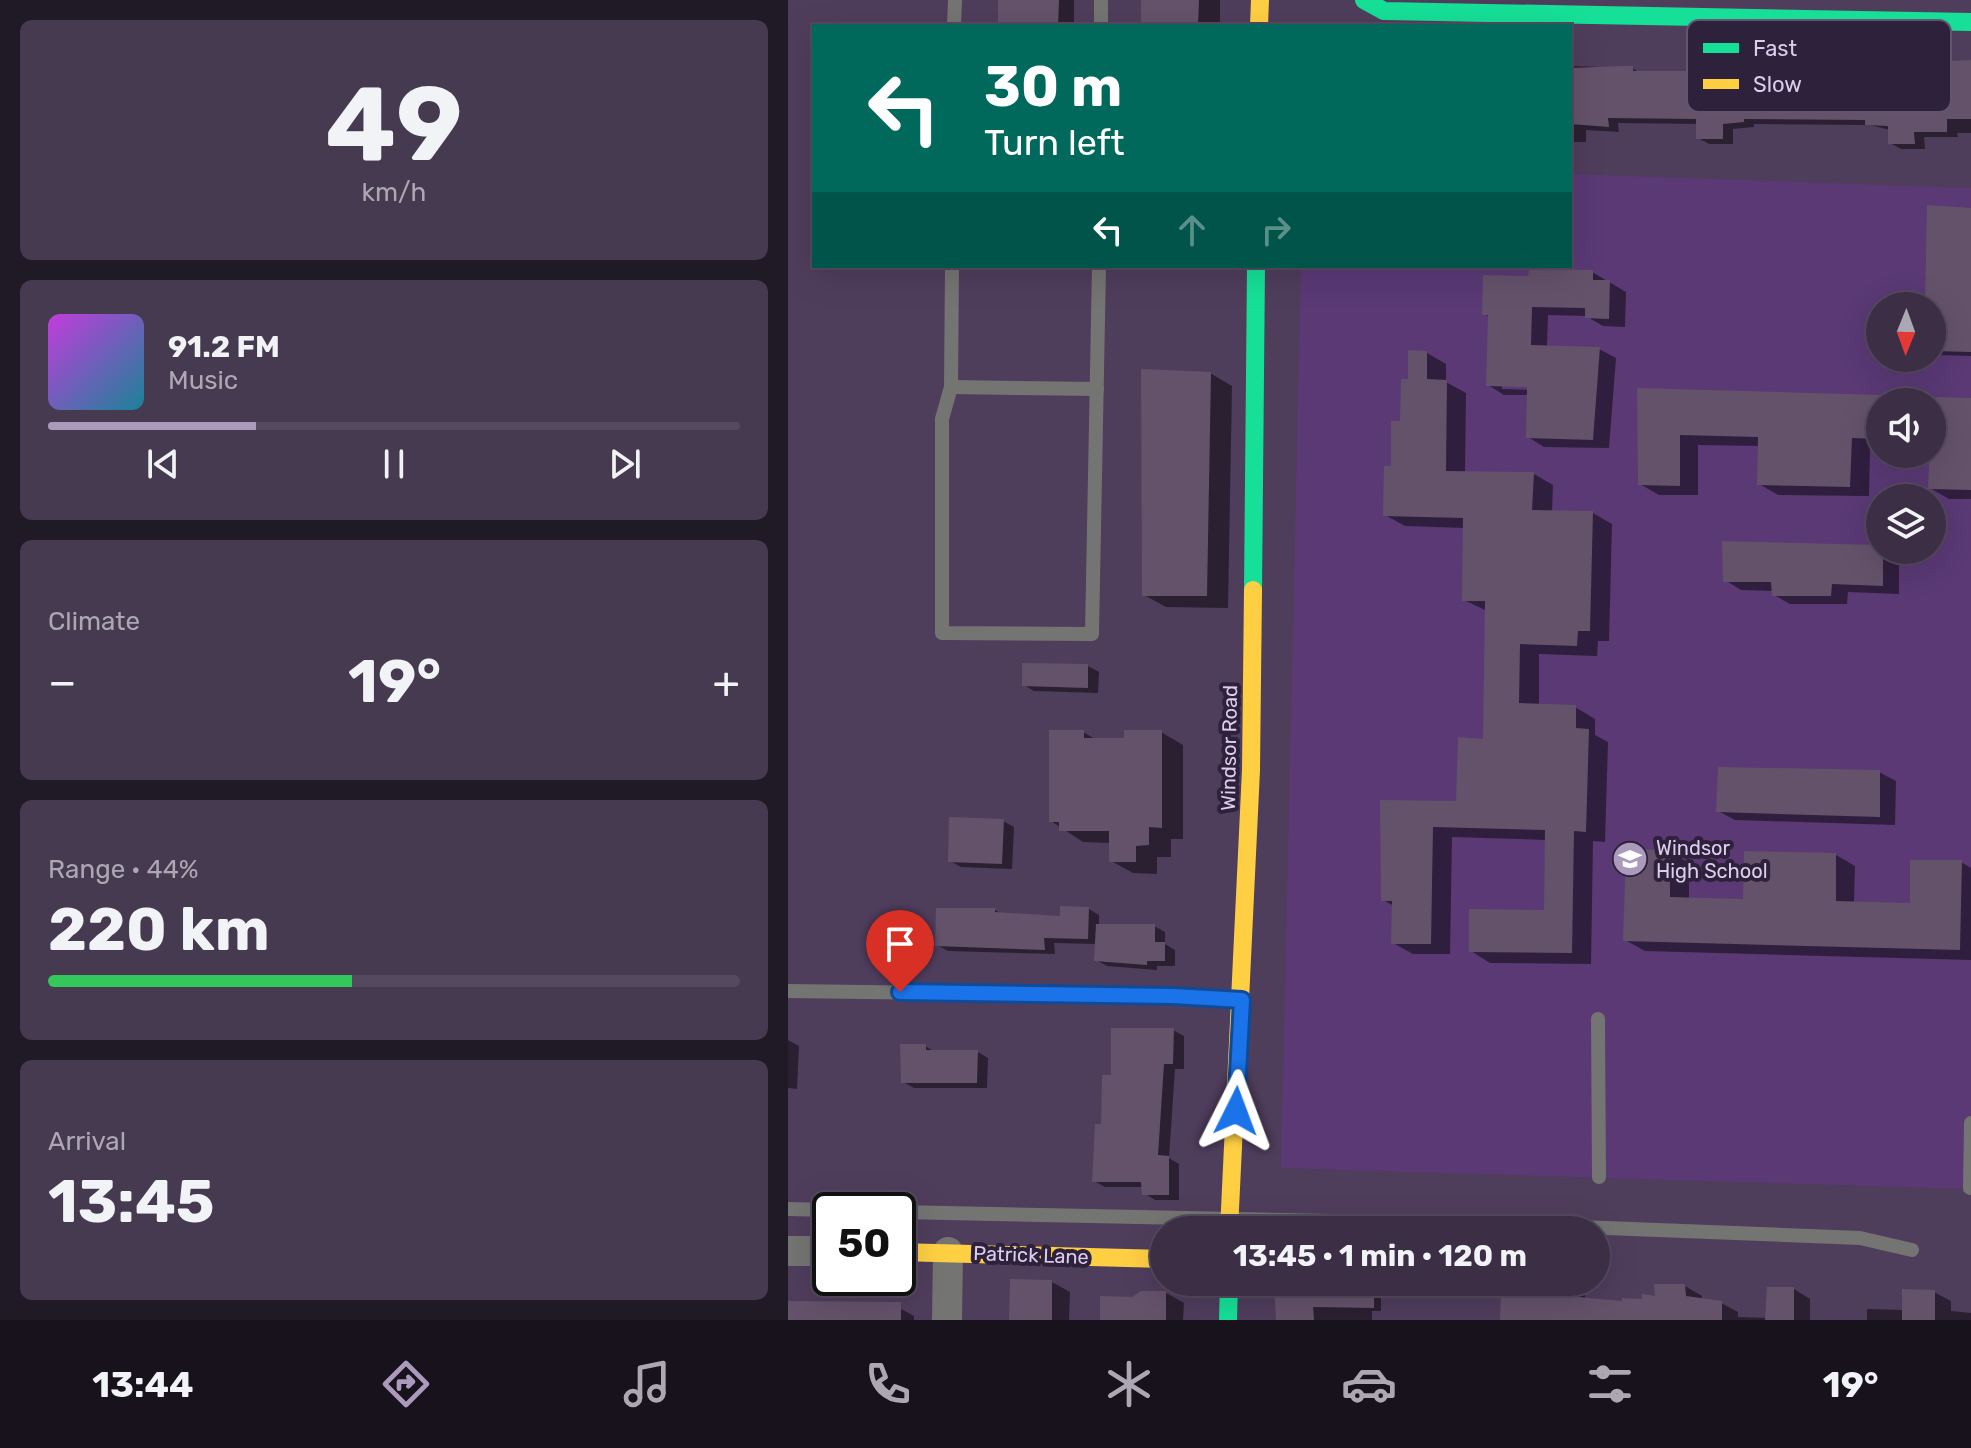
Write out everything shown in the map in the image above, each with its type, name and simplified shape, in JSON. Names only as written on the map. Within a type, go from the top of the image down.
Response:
[{"type":"main road","points":[[1259,24],[1260,0]]},
{"type":"main road","points":[[1364,0],[1384,11],[1864,20]]},
{"type":"main road","points":[[1951,22],[1971,22]]},
{"type":"main road","name":"Windsor Road","points":[[1229,1216],[1251,770],[1256,268]]},
{"type":"main road","name":"Patrick Lane","points":[[916,1252],[1150,1259]]},
{"type":"main road","points":[[1228,1320],[1229,1296]]},
{"type":"street","points":[[788,1251],[812,1251]]},
{"type":"street","points":[[947,1320],[948,1252]]},
{"type":"lane","points":[[954,24],[955,0]]},
{"type":"lane","points":[[1101,0],[1101,24]]},
{"type":"lane","points":[[952,268],[951,387],[942,419],[942,633],[1092,634],[1099,268]]},
{"type":"lane","points":[[951,387],[1097,389]]},
{"type":"lane","points":[[788,991],[1081,994],[1242,1000]]},
{"type":"lane","points":[[1598,1019],[1599,1177]]},
{"type":"lane","points":[[1970,1188],[1971,1123]]},
{"type":"lane","points":[[788,1209],[812,1210]]},
{"type":"lane","points":[[916,1213],[1150,1221]]},
{"type":"lane","points":[[1610,1228],[1860,1238],[1912,1250]]},
{"type":"shaded area","name":"Windsor High School","points":[[1572,174],[1971,188],[1971,1189],[1281,1168],[1301,268],[1572,268]]},
{"type":"building","points":[[998,0],[1059,0],[1058,24],[998,24]]},
{"type":"building","points":[[1141,0],[1199,0],[1198,24],[1141,24]]},
{"type":"building","points":[[1971,60],[1971,119],[1947,119],[1947,132],[1914,132],[1915,144],[1888,144],[1888,126],[1865,125],[1865,120],[1744,119],[1744,122],[1723,124],[1723,139],[1696,139],[1696,119],[1608,118],[1609,127],[1572,124],[1572,68],[1633,66],[1633,71],[1687,71],[1687,112],[1951,112],[1951,61]]},
{"type":"building","points":[[1927,205],[1971,208],[1971,352],[1946,351],[1946,292],[1925,292]]},
{"type":"building","points":[[1529,269],[1593,270],[1593,280],[1610,280],[1609,319],[1585,318],[1585,308],[1532,307],[1531,345],[1600,347],[1593,440],[1526,438],[1527,387],[1486,386],[1488,315],[1482,315],[1483,275],[1528,276]]},
{"type":"building","points":[[1408,350],[1427,351],[1427,379],[1447,380],[1446,471],[1534,472],[1532,510],[1593,511],[1590,631],[1578,631],[1577,646],[1520,644],[1519,703],[1576,705],[1576,728],[1589,729],[1586,832],[1574,831],[1572,953],[1469,952],[1469,909],[1544,910],[1545,830],[1433,827],[1431,944],[1391,944],[1392,901],[1381,901],[1380,800],[1456,801],[1458,737],[1483,739],[1485,601],[1462,601],[1463,518],[1383,516],[1384,466],[1391,466],[1391,421],[1400,421],[1401,379],[1408,379]]},
{"type":"building","points":[[1141,369],[1211,372],[1207,596],[1142,596]]},
{"type":"building","points":[[1637,388],[1866,395],[1866,438],[1852,438],[1850,487],[1757,485],[1758,437],[1680,435],[1680,486],[1638,485]]},
{"type":"building","points":[[1946,397],[1971,398],[1971,490],[1946,489],[1946,484],[1928,484],[1929,468],[1946,468]]},
{"type":"building","points":[[1722,541],[1866,545],[1866,564],[1883,564],[1883,586],[1832,584],[1831,596],[1772,596],[1771,582],[1723,582]]},
{"type":"building","points":[[1022,663],[1088,664],[1088,688],[1022,686]]},
{"type":"building","points":[[1049,730],[1084,730],[1084,738],[1124,738],[1124,730],[1162,730],[1162,828],[1149,827],[1149,845],[1136,846],[1136,862],[1109,862],[1109,831],[1059,831],[1059,822],[1049,822]]},
{"type":"building","points":[[1718,767],[1880,770],[1880,817],[1716,812]]},
{"type":"building","points":[[949,817],[1004,819],[1002,864],[948,862]]},
{"type":"building","points":[[1626,849],[1670,850],[1670,897],[1743,899],[1744,851],[1836,853],[1836,901],[1910,903],[1910,860],[1962,860],[1960,950],[1623,941]]},
{"type":"building","points":[[1060,906],[1089,907],[1088,939],[1044,938],[1045,950],[935,946],[936,908],[995,908],[995,912],[1060,916]]},
{"type":"building","points":[[1096,924],[1155,924],[1155,942],[1165,942],[1165,961],[1147,961],[1147,965],[1094,961]]},
{"type":"building","points":[[1111,1028],[1174,1028],[1173,1064],[1164,1064],[1158,1155],[1169,1156],[1169,1195],[1142,1195],[1141,1182],[1092,1182],[1095,1124],[1101,1124],[1102,1075],[1111,1075]]},
{"type":"building","points":[[900,1044],[926,1044],[926,1050],[978,1050],[977,1083],[901,1083]]},
{"type":"building","points":[[1010,1279],[1052,1280],[1052,1320],[1009,1320]]},
{"type":"building","points":[[1654,1284],[1685,1284],[1686,1296],[1722,1301],[1722,1320],[1500,1320],[1501,1296],[1568,1296],[1622,1301],[1622,1298],[1642,1299],[1642,1294],[1655,1296]]},
{"type":"building","points":[[1767,1287],[1794,1287],[1794,1320],[1765,1320]]},
{"type":"building","points":[[1902,1289],[1935,1290],[1935,1320],[1902,1320]]},
{"type":"building","points":[[1141,1291],[1150,1291],[1150,1296],[1166,1296],[1166,1320],[1100,1320],[1100,1296],[1132,1297]]},
{"type":"building","points":[[1275,1296],[1374,1296],[1374,1308],[1313,1307],[1314,1320],[1276,1320]]},
{"type":"building","points":[[788,1301],[901,1302],[901,1320],[788,1320]]},
{"type":"traffic: fast","points":[[1364,0],[1384,11],[1864,20]]},
{"type":"traffic: fast","points":[[1951,22],[1971,22]]},
{"type":"traffic: fast","points":[[1253,590],[1256,268]]},
{"type":"traffic: fast","points":[[1228,1320],[1229,1296]]},
{"type":"traffic: slow","points":[[1259,24],[1260,0]]},
{"type":"traffic: slow","points":[[1230,1216],[1251,770],[1253,590]]},
{"type":"traffic: slow","points":[[916,1252],[1150,1259]]},
{"type":"place","name":"Windsor High School","points":[[1630,859]]},
{"type":"route","points":[[900,992],[1242,1000],[1236,1111]]}]
